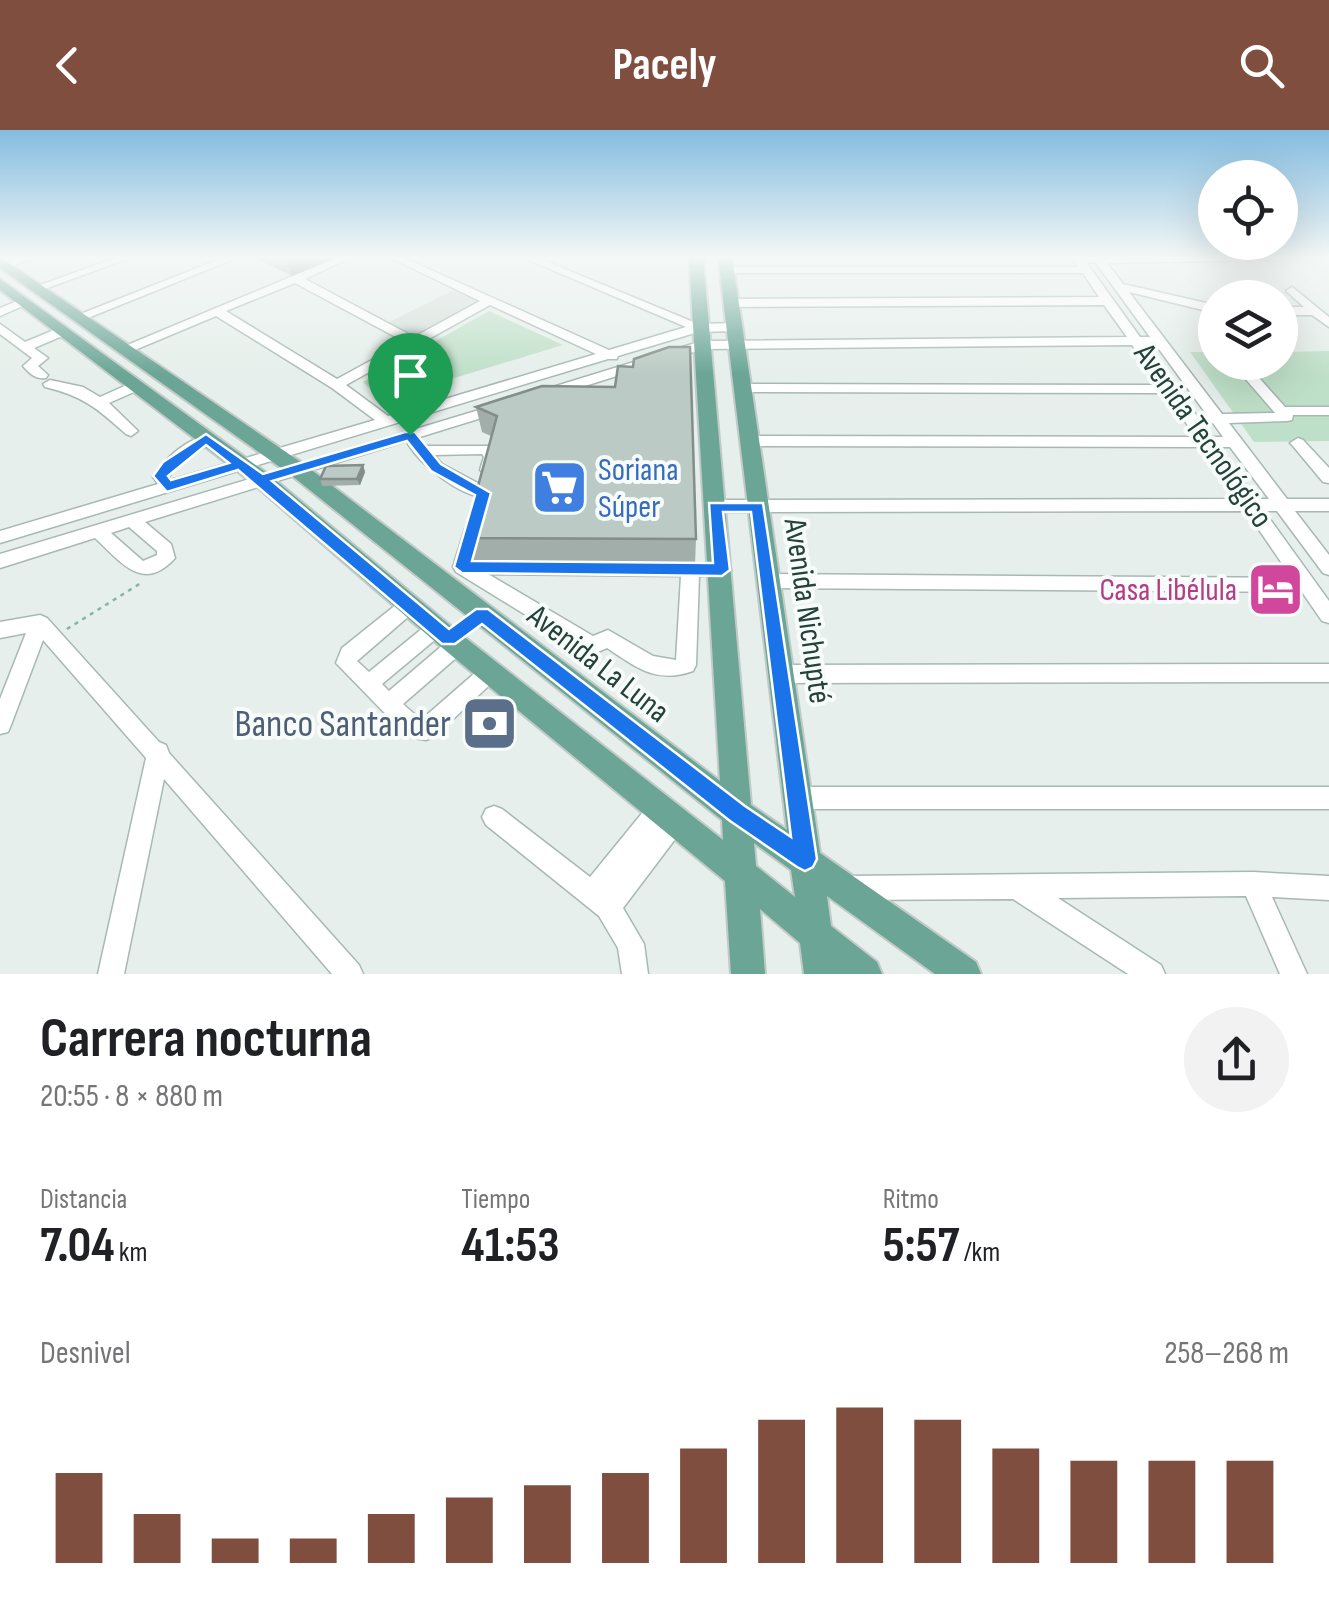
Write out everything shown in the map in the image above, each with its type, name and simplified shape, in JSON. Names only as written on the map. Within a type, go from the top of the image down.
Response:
[{"type":"main road","name":"Avenida La Luna","points":[[34,296],[71,324],[136,386],[250,472],[447,637],[865,974]]},
{"type":"main road","points":[[698,296],[722,570],[748,974]]},
{"type":"main road","name":"Avenida Nichupté","points":[[731,296],[821,974]]},
{"type":"main road","name":"Avenida La Luna","points":[[71,324],[125,349],[298,470],[337,477],[456,578],[482,614],[737,813],[964,974]]},
{"type":"main road","points":[[447,637],[482,614]]},
{"type":"street","points":[[0,312],[29,296]]},
{"type":"street","points":[[24,347],[137,296]]},
{"type":"street","points":[[125,349],[252,296]]},
{"type":"street","points":[[329,296],[414,342]]},
{"type":"street","points":[[482,296],[612,356]]},
{"type":"street","points":[[625,296],[700,333]]},
{"type":"street","name":"Avenida Tecnológico","points":[[1106,296],[1329,616]]},
{"type":"street","name":"Avenida Tecnológico","points":[[1126,296],[1329,568]]},
{"type":"street","points":[[1164,296],[1198,304]]},
{"type":"street","points":[[1298,296],[1329,323]]},
{"type":"street","points":[[337,385],[490,300]]},
{"type":"street","points":[[732,304],[1108,301]]},
{"type":"street","points":[[217,311],[337,385],[386,422]]},
{"type":"street","points":[[1298,311],[1316,311]]},
{"type":"street","points":[[0,328],[41,358],[30,366],[45,380],[78,390],[99,402],[131,431]]},
{"type":"street","points":[[533,397],[700,333]]},
{"type":"street","points":[[0,561],[132,520],[250,472],[275,454],[700,333],[1160,341]]},
{"type":"street","points":[[1190,418],[1286,417],[1254,380]]},
{"type":"street","points":[[99,402],[136,386]]},
{"type":"street","points":[[742,388],[1170,389]]},
{"type":"street","points":[[466,398],[477,414]]},
{"type":"street","points":[[0,537],[167,486],[250,472],[298,470],[337,477],[410,435],[514,403]]},
{"type":"street","points":[[1284,412],[1329,411]]},
{"type":"street","points":[[410,435],[436,468],[483,493]]},
{"type":"street","points":[[167,486],[160,476],[168,465],[206,439]]},
{"type":"street","points":[[750,441],[1235,442]]},
{"type":"street","points":[[1298,442],[1329,478]]},
{"type":"street","points":[[420,451],[486,449],[492,456],[456,578]]},
{"type":"street","points":[[714,506],[1329,505]]},
{"type":"street","points":[[97,530],[144,569],[166,558],[168,552],[132,520]]},
{"type":"street","points":[[456,578],[593,646],[608,638],[661,670],[674,672],[686,665],[689,646],[690,570]]},
{"type":"street","points":[[456,578],[722,570]]},
{"type":"street","points":[[768,581],[1308,585]]},
{"type":"street","points":[[408,605],[346,658],[346,664],[416,730],[426,730],[490,672]]},
{"type":"street","points":[[0,630],[46,630],[158,752],[350,974]]},
{"type":"street","points":[[0,724],[46,630]]},
{"type":"street","points":[[368,684],[447,637]]},
{"type":"street","points":[[389,704],[447,637]]},
{"type":"street","points":[[780,674],[1329,673]]},
{"type":"street","points":[[111,974],[158,752]]},
{"type":"street","points":[[797,798],[1329,798]]},
{"type":"street","points":[[600,900],[668,816]]},
{"type":"street","points":[[494,817],[600,900],[631,944],[634,974]]},
{"type":"street","points":[[846,888],[1252,884],[1329,888]]},
{"type":"street","points":[[1252,884],[1294,974]]},
{"type":"street","points":[[1014,885],[1152,974]]},
{"type":"path","points":[[46,630],[140,584],[144,569]]},
{"type":"shaded area","points":[[441,296],[472,296],[482,301],[417,338],[389,322]]},
{"type":"green space","points":[[489,311],[563,345],[382,400],[363,382]]},
{"type":"green space","points":[[1329,351],[1329,441],[1254,442],[1210,380],[1298,380],[1298,352]]},
{"type":"building","points":[[669,347],[690,347],[696,539],[464,538],[497,416],[476,407],[542,386],[615,387],[618,366],[633,367],[634,359]]},
{"type":"building","points":[[363,465],[357,479],[320,479],[326,466]]},
{"type":"place","name":"Soriana Súper","points":[[559,488]]},
{"type":"place","name":"Casa Libélula","points":[[1276,590]]},
{"type":"place","name":"Banco Santander","points":[[490,724]]},
{"type":"route","points":[[410,435],[260,479],[240,464],[167,486],[160,476],[168,465],[206,439],[240,464],[260,479],[449,639],[482,614],[737,813],[805,859],[758,506],[714,506],[722,570],[462,567],[483,493],[436,468],[410,435]]}]
